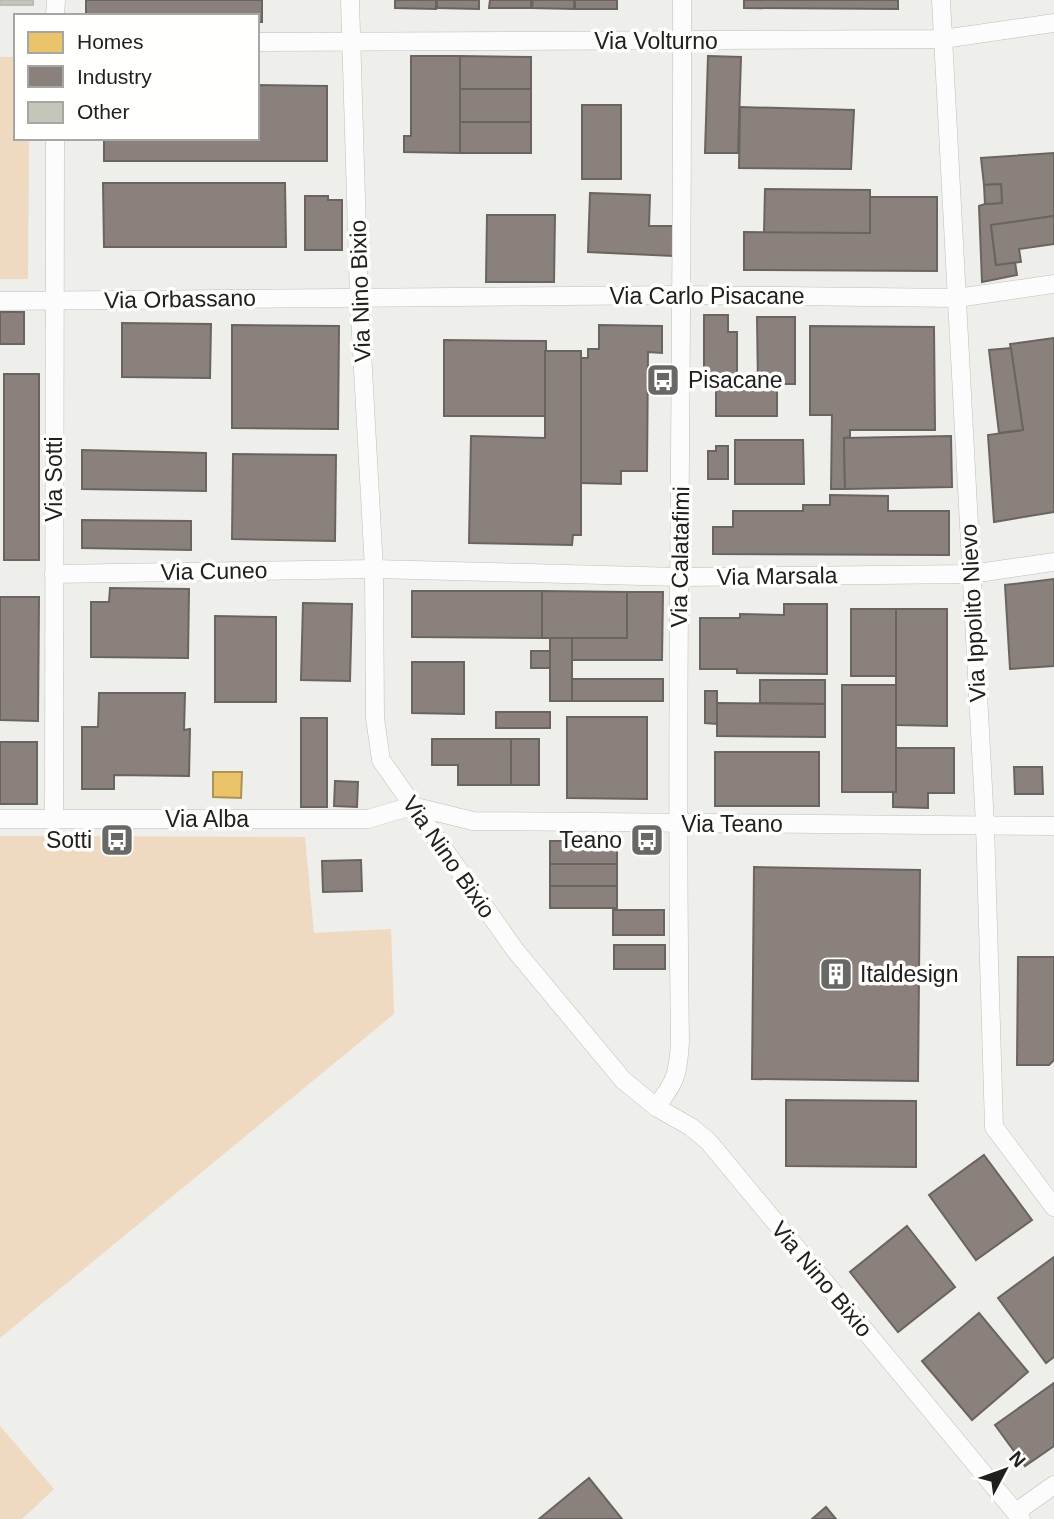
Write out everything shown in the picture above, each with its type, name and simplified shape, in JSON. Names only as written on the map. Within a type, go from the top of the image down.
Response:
[{"type":"street","name":"Via Nino Bixio","points":[[350,0],[359,297],[374,569],[376,718],[381,760],[515,950],[623,1080],[656,1107],[691,1127],[708,1141],[1019,1516]]},
{"type":"street","name":"Via Calatafimi","points":[[656,1107],[673,1084],[679,1056],[677,824],[683,295],[682,0]]},
{"type":"street","name":"Via Ippolito Nievo","points":[[941,0],[985,825],[994,1127],[1054,1207]]},
{"type":"street","name":"Via Volturno","points":[[259,42],[943,38],[1054,23]]},
{"type":"street","name":"Via Sotti","points":[[54,820],[55,140]]},
{"type":"street","name":"Via Carlo Pisacane","points":[[359,297],[683,295],[957,298],[1054,284]]},
{"type":"street","name":"Via Orbassano","points":[[0,301],[359,297]]},
{"type":"street","name":"Via Marsala","points":[[374,569],[680,577],[971,574],[1054,562]]},
{"type":"street","name":"Via Cuneo","points":[[54,574],[374,569]]},
{"type":"street","name":"Via Alba","points":[[0,819],[368,819],[412,806]]},
{"type":"street","name":"Via Teano","points":[[412,806],[473,821],[1054,826]]},
{"type":"street","points":[[1019,1516],[1054,1485]]},
{"type":"shaded area","points":[[0,57],[14,57],[14,140],[29,140],[28,279],[0,279]]},
{"type":"shaded area","points":[[0,836],[305,837],[314,933],[391,929],[394,1014],[0,1338]]},
{"type":"shaded area","points":[[0,1426],[54,1489],[22,1519],[0,1519]]},
{"type":"building: Homes","points":[[213,772],[242,772],[241,798],[213,797]]},
{"type":"building: Industry","points":[[86,0],[262,0],[262,22],[259,22],[259,14],[86,14]]},
{"type":"building: Industry","points":[[395,0],[436,0],[436,9],[395,8]]},
{"type":"building: Industry","points":[[437,0],[479,0],[479,9],[437,8]]},
{"type":"building: Industry","points":[[490,0],[531,0],[531,8],[489,8]]},
{"type":"building: Industry","points":[[533,0],[574,0],[574,9],[532,8]]},
{"type":"building: Industry","points":[[575,0],[617,0],[617,9],[575,9]]},
{"type":"building: Industry","points":[[744,0],[898,0],[898,9],[744,8]]},
{"type":"building: Industry","points":[[411,56],[460,56],[460,153],[404,152],[404,136],[411,136]]},
{"type":"building: Industry","points":[[460,56],[531,57],[531,89],[460,89]]},
{"type":"building: Industry","points":[[708,56],[741,57],[738,153],[705,153]]},
{"type":"building: Industry","points":[[259,85],[327,86],[327,161],[104,161],[104,140],[259,140]]},
{"type":"building: Industry","points":[[460,89],[531,89],[531,122],[460,122]]},
{"type":"building: Industry","points":[[582,105],[621,105],[621,179],[582,179]]},
{"type":"building: Industry","points":[[740,107],[854,110],[851,169],[739,168]]},
{"type":"building: Industry","points":[[460,122],[531,122],[531,153],[460,153]]},
{"type":"building: Industry","points":[[1054,153],[1054,216],[991,225],[996,265],[1015,262],[1017,275],[982,282],[979,206],[1002,203],[1001,184],[984,185],[981,158]]},
{"type":"building: Industry","points":[[103,183],[285,183],[286,247],[104,247]]},
{"type":"building: Industry","points":[[1001,184],[1002,203],[985,204],[984,185]]},
{"type":"building: Industry","points":[[765,189],[870,190],[870,233],[764,233]]},
{"type":"building: Industry","points":[[590,193],[650,195],[649,226],[674,226],[673,256],[588,252]]},
{"type":"building: Industry","points":[[305,196],[328,196],[328,200],[342,200],[342,250],[305,250]]},
{"type":"building: Industry","points":[[870,197],[937,197],[937,271],[744,270],[744,232],[870,233]]},
{"type":"building: Industry","points":[[487,215],[555,215],[554,282],[486,282]]},
{"type":"building: Industry","points":[[1054,216],[1054,244],[1019,249],[1021,262],[996,265],[991,225]]},
{"type":"building: Industry","points":[[0,312],[24,312],[24,344],[0,344]]},
{"type":"building: Industry","points":[[704,315],[728,315],[728,332],[737,332],[737,384],[704,384]]},
{"type":"building: Industry","points":[[757,317],[795,317],[795,384],[758,384]]},
{"type":"building: Industry","points":[[122,323],[211,324],[210,378],[122,377]]},
{"type":"building: Industry","points":[[232,325],[339,326],[338,429],[232,428]]},
{"type":"building: Industry","points":[[599,325],[662,326],[662,353],[648,352],[647,471],[621,471],[621,484],[581,483],[581,358],[588,358],[588,349],[599,349]]},
{"type":"building: Industry","points":[[810,326],[934,327],[935,430],[850,430],[850,437],[844,438],[845,489],[831,489],[832,415],[810,415]]},
{"type":"building: Industry","points":[[1054,338],[1054,512],[994,522],[988,435],[1023,430],[1010,344]]},
{"type":"building: Industry","points":[[444,340],[546,341],[546,416],[444,416]]},
{"type":"building: Industry","points":[[1011,348],[1023,430],[999,433],[989,350]]},
{"type":"building: Industry","points":[[545,351],[581,351],[581,535],[573,535],[572,545],[469,543],[471,436],[545,438]]},
{"type":"building: Industry","points":[[4,374],[39,374],[39,560],[4,560]]},
{"type":"building: Industry","points":[[716,385],[777,385],[777,416],[716,416]]},
{"type":"building: Industry","points":[[951,436],[952,487],[845,489],[844,438]]},
{"type":"building: Industry","points":[[735,440],[803,440],[804,484],[735,484]]},
{"type":"building: Industry","points":[[716,446],[728,446],[728,479],[708,479],[708,451],[716,451]]},
{"type":"building: Industry","points":[[82,450],[206,453],[206,491],[82,489]]},
{"type":"building: Industry","points":[[233,454],[336,455],[335,541],[232,539]]},
{"type":"building: Industry","points":[[830,495],[888,496],[888,511],[949,511],[949,555],[713,554],[713,527],[733,527],[733,511],[803,511],[803,505],[830,505]]},
{"type":"building: Industry","points":[[82,520],[191,521],[191,550],[82,548]]},
{"type":"building: Industry","points":[[1054,579],[1054,666],[1010,669],[1005,585]]},
{"type":"building: Industry","points":[[110,588],[189,589],[188,658],[91,657],[91,602],[109,602]]},
{"type":"building: Industry","points":[[412,591],[542,591],[542,638],[412,637]]},
{"type":"building: Industry","points":[[542,591],[627,592],[627,638],[542,638]]},
{"type":"building: Industry","points":[[627,592],[663,592],[662,660],[572,660],[572,638],[627,638]]},
{"type":"building: Industry","points":[[0,597],[39,597],[38,721],[0,720]]},
{"type":"building: Industry","points":[[303,603],[352,604],[350,681],[301,680]]},
{"type":"building: Industry","points":[[784,604],[827,604],[827,674],[737,673],[737,669],[700,669],[700,618],[740,618],[740,614],[784,615]]},
{"type":"building: Industry","points":[[851,609],[896,609],[896,676],[851,676]]},
{"type":"building: Industry","points":[[896,609],[947,609],[947,726],[896,725]]},
{"type":"building: Industry","points":[[215,616],[276,617],[276,702],[215,702]]},
{"type":"building: Industry","points":[[550,638],[572,638],[572,701],[550,701]]},
{"type":"building: Industry","points":[[531,651],[550,651],[550,668],[531,668]]},
{"type":"building: Industry","points":[[412,662],[464,662],[464,714],[412,713]]},
{"type":"building: Industry","points":[[572,679],[663,679],[663,701],[572,701]]},
{"type":"building: Industry","points":[[760,680],[825,680],[825,704],[760,703]]},
{"type":"building: Industry","points":[[842,685],[896,685],[896,792],[842,792]]},
{"type":"building: Industry","points":[[705,691],[717,691],[717,724],[705,723]]},
{"type":"building: Industry","points":[[99,693],[185,693],[184,730],[190,729],[189,776],[114,775],[114,789],[82,789],[82,727],[98,727]]},
{"type":"building: Industry","points":[[717,703],[825,704],[825,737],[717,736]]},
{"type":"building: Industry","points":[[496,712],[550,712],[550,728],[496,728]]},
{"type":"building: Industry","points":[[567,717],[647,717],[647,799],[567,798]]},
{"type":"building: Industry","points":[[301,718],[327,718],[327,807],[301,807]]},
{"type":"building: Industry","points":[[432,739],[511,739],[511,785],[458,785],[458,765],[432,765]]},
{"type":"building: Industry","points":[[511,739],[539,739],[539,785],[511,785]]},
{"type":"building: Industry","points":[[0,742],[37,742],[37,804],[0,804]]},
{"type":"building: Industry","points":[[896,748],[954,748],[954,793],[928,793],[928,808],[893,807],[893,792],[896,792]]},
{"type":"building: Industry","points":[[715,752],[819,752],[819,806],[715,806]]},
{"type":"building: Industry","points":[[1014,767],[1042,767],[1043,794],[1015,794]]},
{"type":"building: Industry","points":[[335,781],[358,782],[357,807],[334,806]]},
{"type":"building: Industry","points":[[550,841],[617,841],[617,864],[550,864]]},
{"type":"building: Industry","points":[[361,860],[362,891],[323,892],[322,861]]},
{"type":"building: Industry","points":[[550,864],[617,864],[617,886],[550,886]]},
{"type":"building: Industry","name":"Italdesign","points":[[754,867],[920,870],[918,1081],[752,1079]]},
{"type":"building: Industry","points":[[550,886],[617,886],[617,908],[550,908]]},
{"type":"building: Industry","points":[[613,910],[664,910],[664,935],[613,935]]},
{"type":"building: Industry","points":[[614,945],[665,945],[665,969],[614,969]]},
{"type":"building: Industry","points":[[1018,957],[1054,957],[1054,1060],[1049,1065],[1017,1065]]},
{"type":"building: Industry","points":[[786,1100],[916,1101],[916,1167],[786,1166]]},
{"type":"building: Industry","points":[[984,1155],[1032,1220],[976,1260],[929,1195]]},
{"type":"building: Industry","points":[[907,1226],[955,1287],[898,1332],[850,1272]]},
{"type":"building: Industry","points":[[1054,1257],[1054,1357],[1046,1363],[998,1298]]},
{"type":"building: Industry","points":[[979,1313],[1028,1372],[972,1420],[922,1361]]},
{"type":"building: Industry","points":[[1054,1383],[1054,1446],[1025,1466],[995,1425]]},
{"type":"building: Industry","points":[[589,1478],[622,1519],[539,1519]]},
{"type":"building: Industry","points":[[826,1507],[836,1519],[812,1519]]},
{"type":"building: Other","points":[[0,0],[33,0],[33,5],[0,5]]},
{"type":"place","name":"Pisacane","points":[[663,380]]},
{"type":"place","name":"Sotti","points":[[117,840]]},
{"type":"place","name":"Teano","points":[[647,840]]},
{"type":"place","name":"Italdesign","points":[[836,974]]}]
